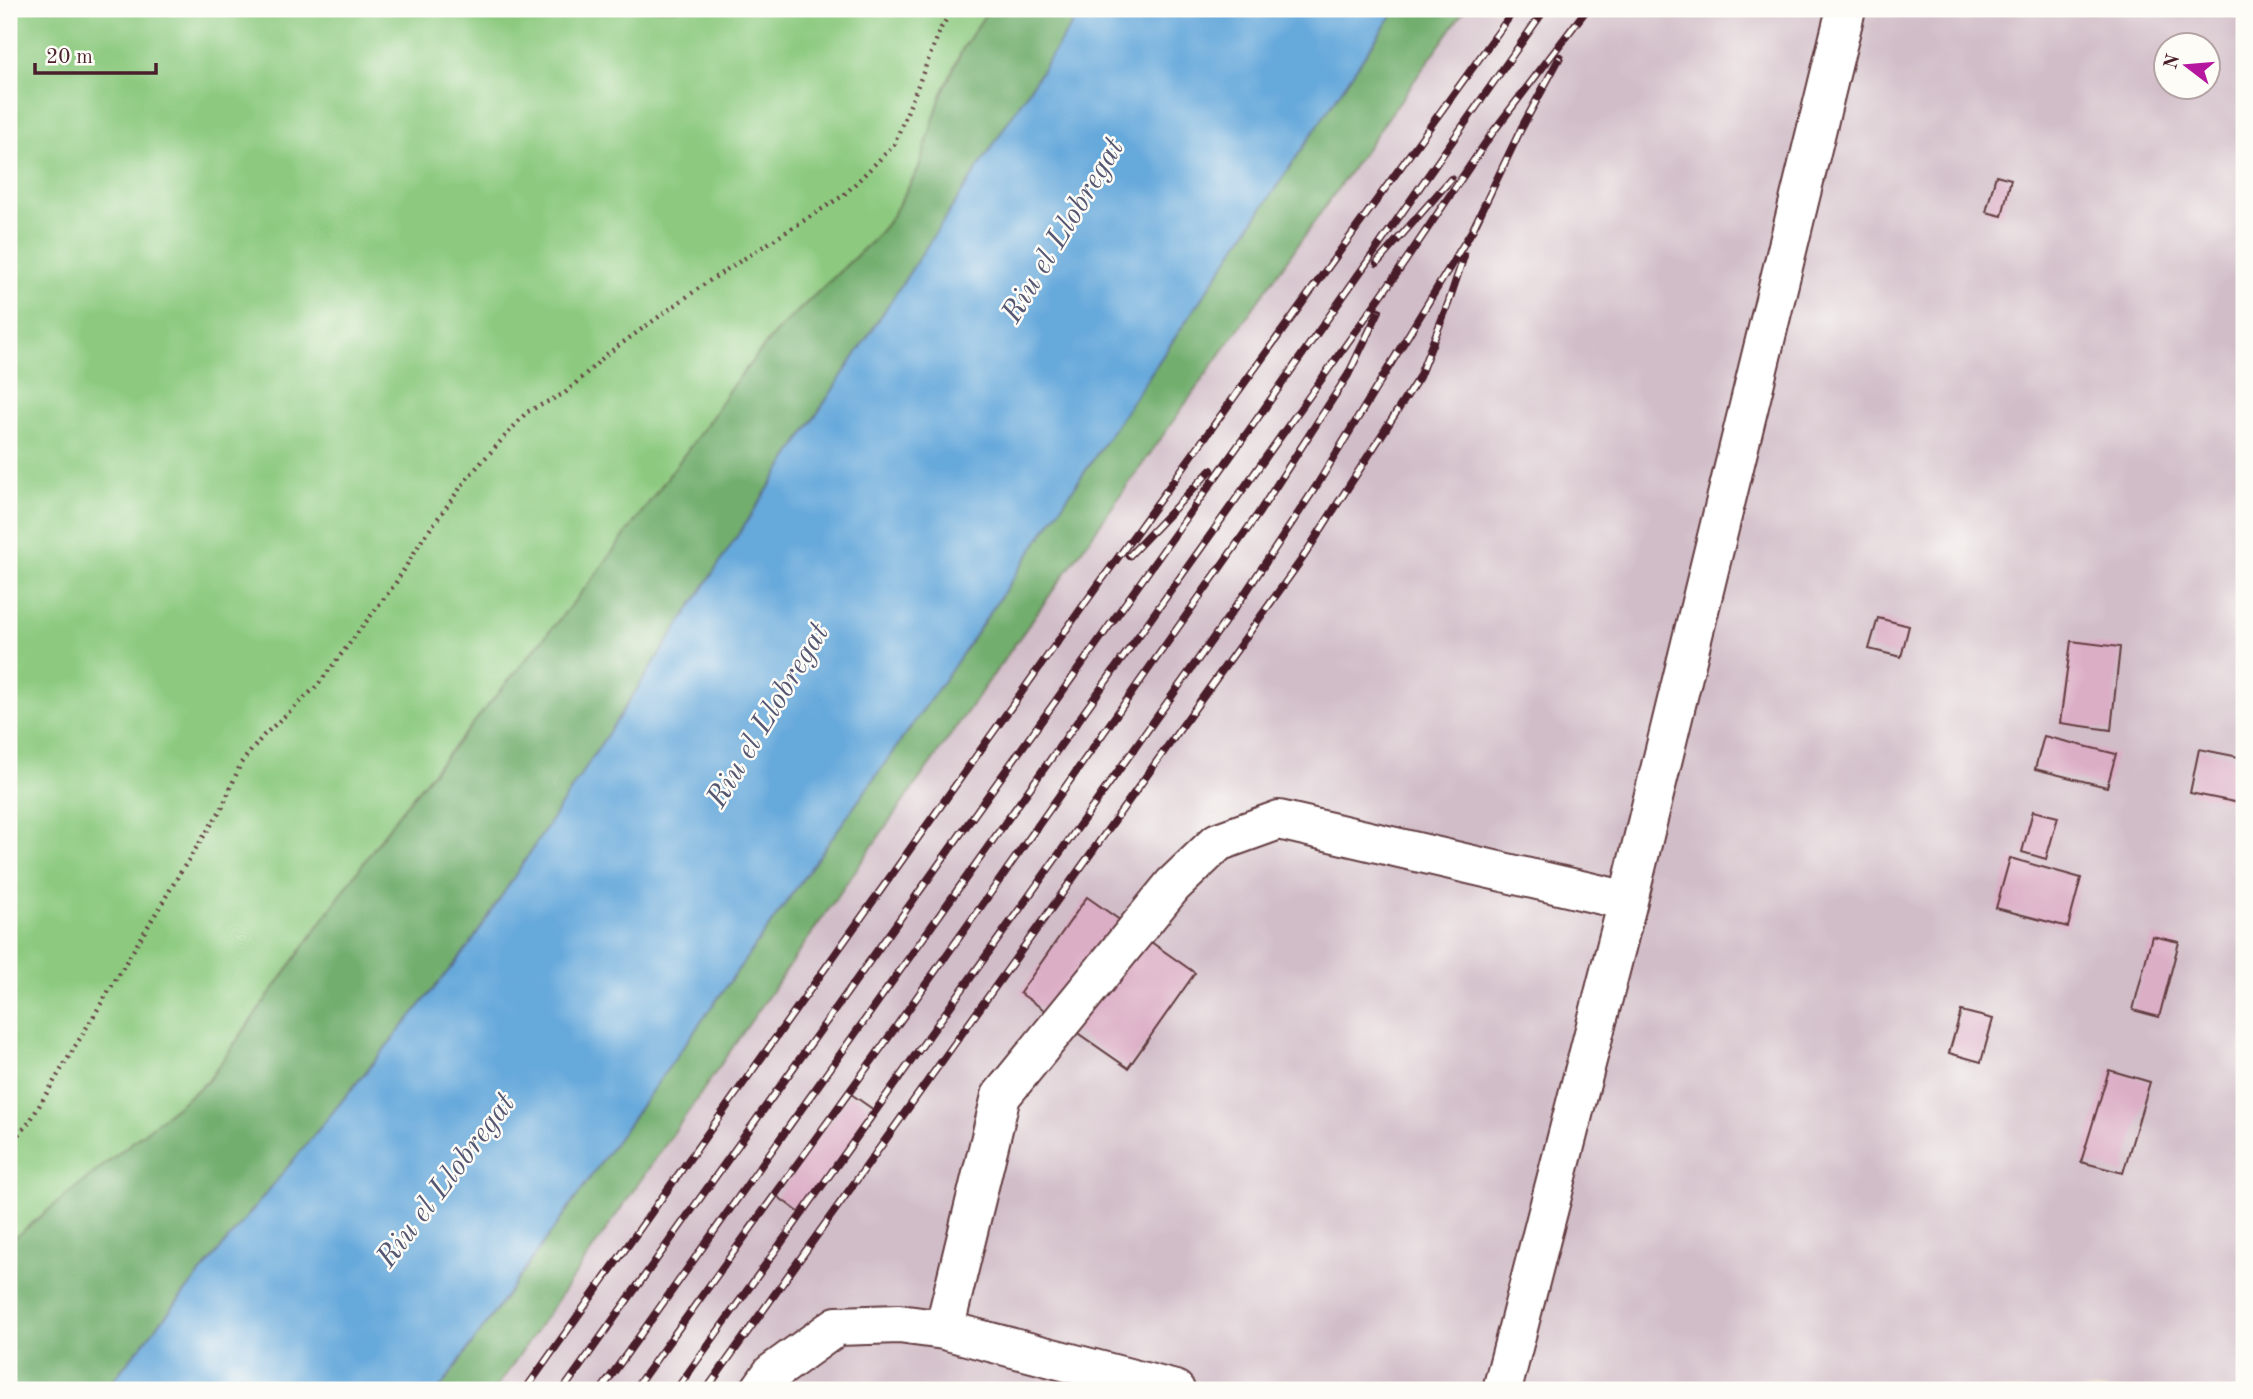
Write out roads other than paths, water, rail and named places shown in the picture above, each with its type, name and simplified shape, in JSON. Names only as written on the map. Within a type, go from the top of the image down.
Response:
[{"type":"lane","points":[[1502,1390],[1628,901],[1846,9]]},
{"type":"lane","points":[[944,1330],[1001,1096],[1173,885],[1217,842],[1279,820],[1628,901]]},
{"type":"lane","points":[[761,1390],[772,1373],[837,1326],[899,1324],[944,1330],[1136,1386],[1175,1390]]},
{"type":"water","name":"Riu el Llobregat","points":[[1082,9],[1396,9],[952,669],[439,1390],[105,1390],[469,946]]},
{"type":"railway","points":[[525,1390],[1088,599],[1515,9]]},
{"type":"railway","points":[[563,1390],[1250,429],[1545,9]]},
{"type":"railway","points":[[601,1390],[1400,269],[1493,132],[1587,9]]},
{"type":"railway","points":[[676,1390],[1244,595],[1317,485],[1473,229],[1521,129],[1560,57]]},
{"type":"railway","points":[[1377,263],[1451,179]]},
{"type":"railway","points":[[706,1390],[1302,559],[1419,377],[1464,256]]},
{"type":"railway","points":[[634,1390],[881,1048],[1258,514],[1348,375],[1379,311]]},
{"type":"railway","points":[[1129,556],[1211,470]]}]
